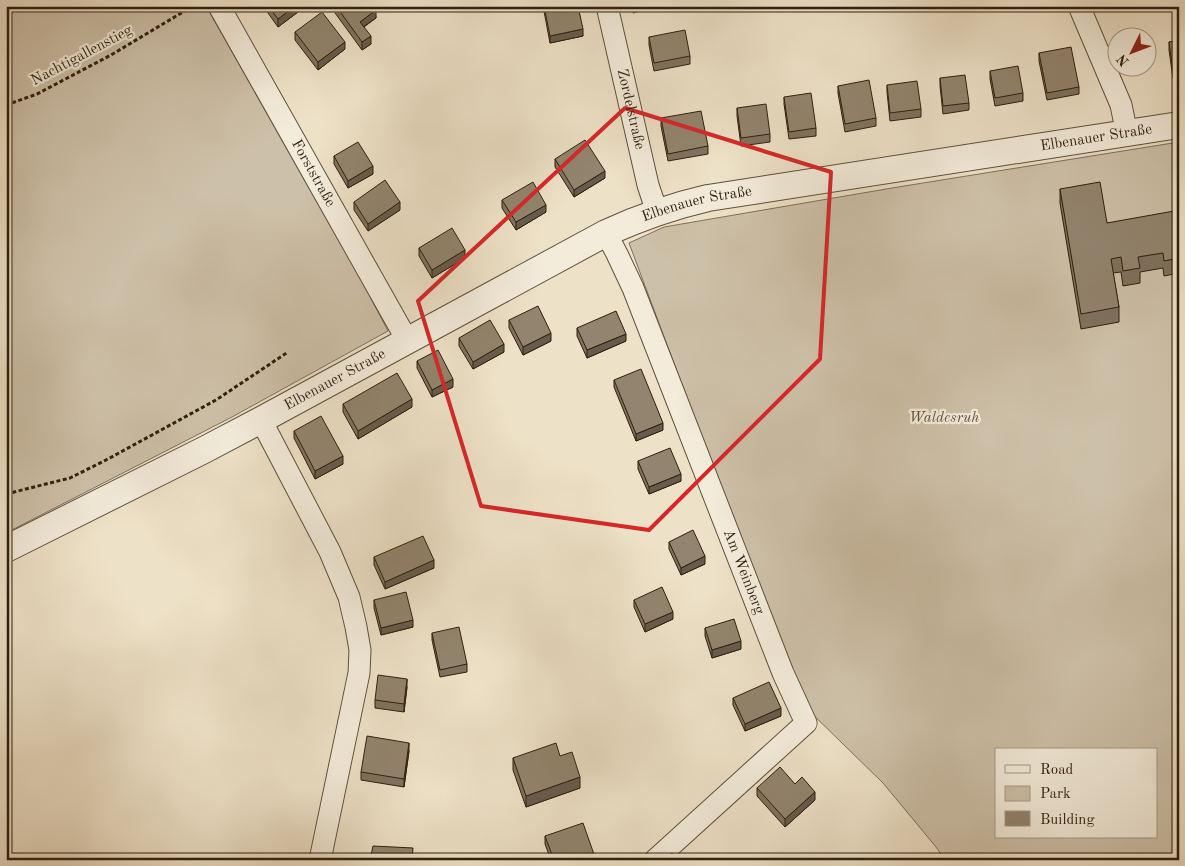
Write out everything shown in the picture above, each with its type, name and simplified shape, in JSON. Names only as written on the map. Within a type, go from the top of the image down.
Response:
[{"type":"street","name":"Forststraße","points":[[219,6],[407,340]]},
{"type":"street","name":"Zordelstraße","points":[[607,6],[648,185],[657,212]]},
{"type":"street","points":[[1079,6],[1121,105],[1127,134]]},
{"type":"street","name":"Elbenauer Straße","points":[[6,549],[204,450],[631,221],[682,204],[738,192],[1179,125]]},
{"type":"street","name":"Am Weinberg","points":[[606,233],[633,288],[782,673],[806,723],[655,860]]},
{"type":"street","points":[[261,420],[330,552],[349,597],[360,650],[359,673],[320,860]]},
{"type":"path","name":"Nachtigallenstieg","points":[[6,105],[37,94],[62,81],[111,55],[193,6]]},
{"type":"path","points":[[6,494],[70,478],[108,459],[216,400],[288,352]]},
{"type":"highlighted area","points":[[625,108],[831,172],[820,359],[649,530],[481,506],[418,301]]},
{"type":"green space","points":[[6,6],[206,6],[358,274],[388,331],[232,417],[6,533]]},
{"type":"green space","name":"Waldesruh","points":[[1179,142],[1179,860],[945,860],[883,783],[801,703],[629,243],[664,227]]},
{"type":"building","points":[[268,6],[295,6],[278,19]]},
{"type":"building","points":[[336,6],[374,6],[376,10],[360,22],[371,36],[362,42]]},
{"type":"building","points":[[544,6],[578,6],[583,29],[550,36]]},
{"type":"building","points":[[322,12],[345,42],[318,62],[295,32]]},
{"type":"building","points":[[685,30],[690,56],[654,63],[649,37]]},
{"type":"building","points":[[1179,41],[1179,71],[1173,72],[1169,42]]},
{"type":"building","points":[[1071,47],[1079,87],[1047,93],[1039,53]]},
{"type":"building","points":[[1018,66],[1023,93],[995,98],[990,71]]},
{"type":"building","points":[[965,75],[969,103],[943,106],[940,78]]},
{"type":"building","points":[[869,80],[876,118],[845,124],[838,86]]},
{"type":"building","points":[[917,81],[921,109],[890,113],[887,85]]},
{"type":"building","points":[[811,93],[816,128],[789,132],[784,97]]},
{"type":"building","points":[[766,104],[770,134],[741,138],[737,108]]},
{"type":"building","points":[[701,111],[708,146],[668,154],[661,118]]},
{"type":"building","points":[[585,140],[605,171],[574,190],[555,159]]},
{"type":"building","points":[[358,142],[373,166],[348,181],[334,156]]},
{"type":"building","points":[[385,180],[400,202],[368,224],[354,202]]},
{"type":"building","points":[[533,182],[546,205],[516,222],[502,200]]},
{"type":"building","points":[[1100,182],[1107,223],[1174,211],[1179,242],[1179,258],[1164,261],[1163,253],[1138,257],[1140,268],[1123,271],[1121,257],[1111,259],[1119,307],[1081,314],[1060,189]]},
{"type":"building","points":[[452,228],[465,250],[432,270],[419,248]]},
{"type":"building","points":[[538,306],[551,333],[523,347],[509,320]]},
{"type":"building","points":[[616,311],[626,334],[587,350],[577,328]]},
{"type":"building","points":[[490,320],[504,344],[473,362],[459,338]]},
{"type":"building","points":[[438,350],[453,379],[432,390],[417,361]]},
{"type":"building","points":[[641,369],[663,423],[636,434],[614,380]]},
{"type":"building","points":[[397,373],[412,399],[358,431],[343,404]]},
{"type":"building","points":[[321,416],[343,456],[315,471],[294,431]]},
{"type":"building","points":[[670,448],[681,474],[649,487],[638,461]]},
{"type":"building","points":[[693,530],[705,556],[681,568],[669,542]]},
{"type":"building","points":[[423,536],[434,560],[385,582],[374,557]]},
{"type":"building","points":[[662,587],[673,612],[645,624],[634,600]]},
{"type":"building","points":[[406,592],[413,620],[381,628],[374,600]]},
{"type":"building","points":[[734,619],[741,641],[712,650],[705,628]]},
{"type":"building","points":[[459,627],[467,664],[440,670],[432,633]]},
{"type":"building","points":[[378,675],[407,679],[404,704],[375,700]]},
{"type":"building","points":[[769,682],[781,708],[745,724],[733,698]]},
{"type":"building","points":[[367,736],[409,743],[404,779],[361,772]]},
{"type":"building","points":[[556,743],[560,756],[572,752],[580,777],[526,796],[513,758]]},
{"type":"building","points":[[780,767],[795,784],[802,777],[815,792],[785,819],[757,788]]},
{"type":"building","points":[[583,823],[596,860],[554,860],[545,836]]},
{"type":"building","points":[[373,846],[413,848],[412,860],[370,860]]},
{"type":"building","points":[[672,853],[678,860],[664,860]]}]
